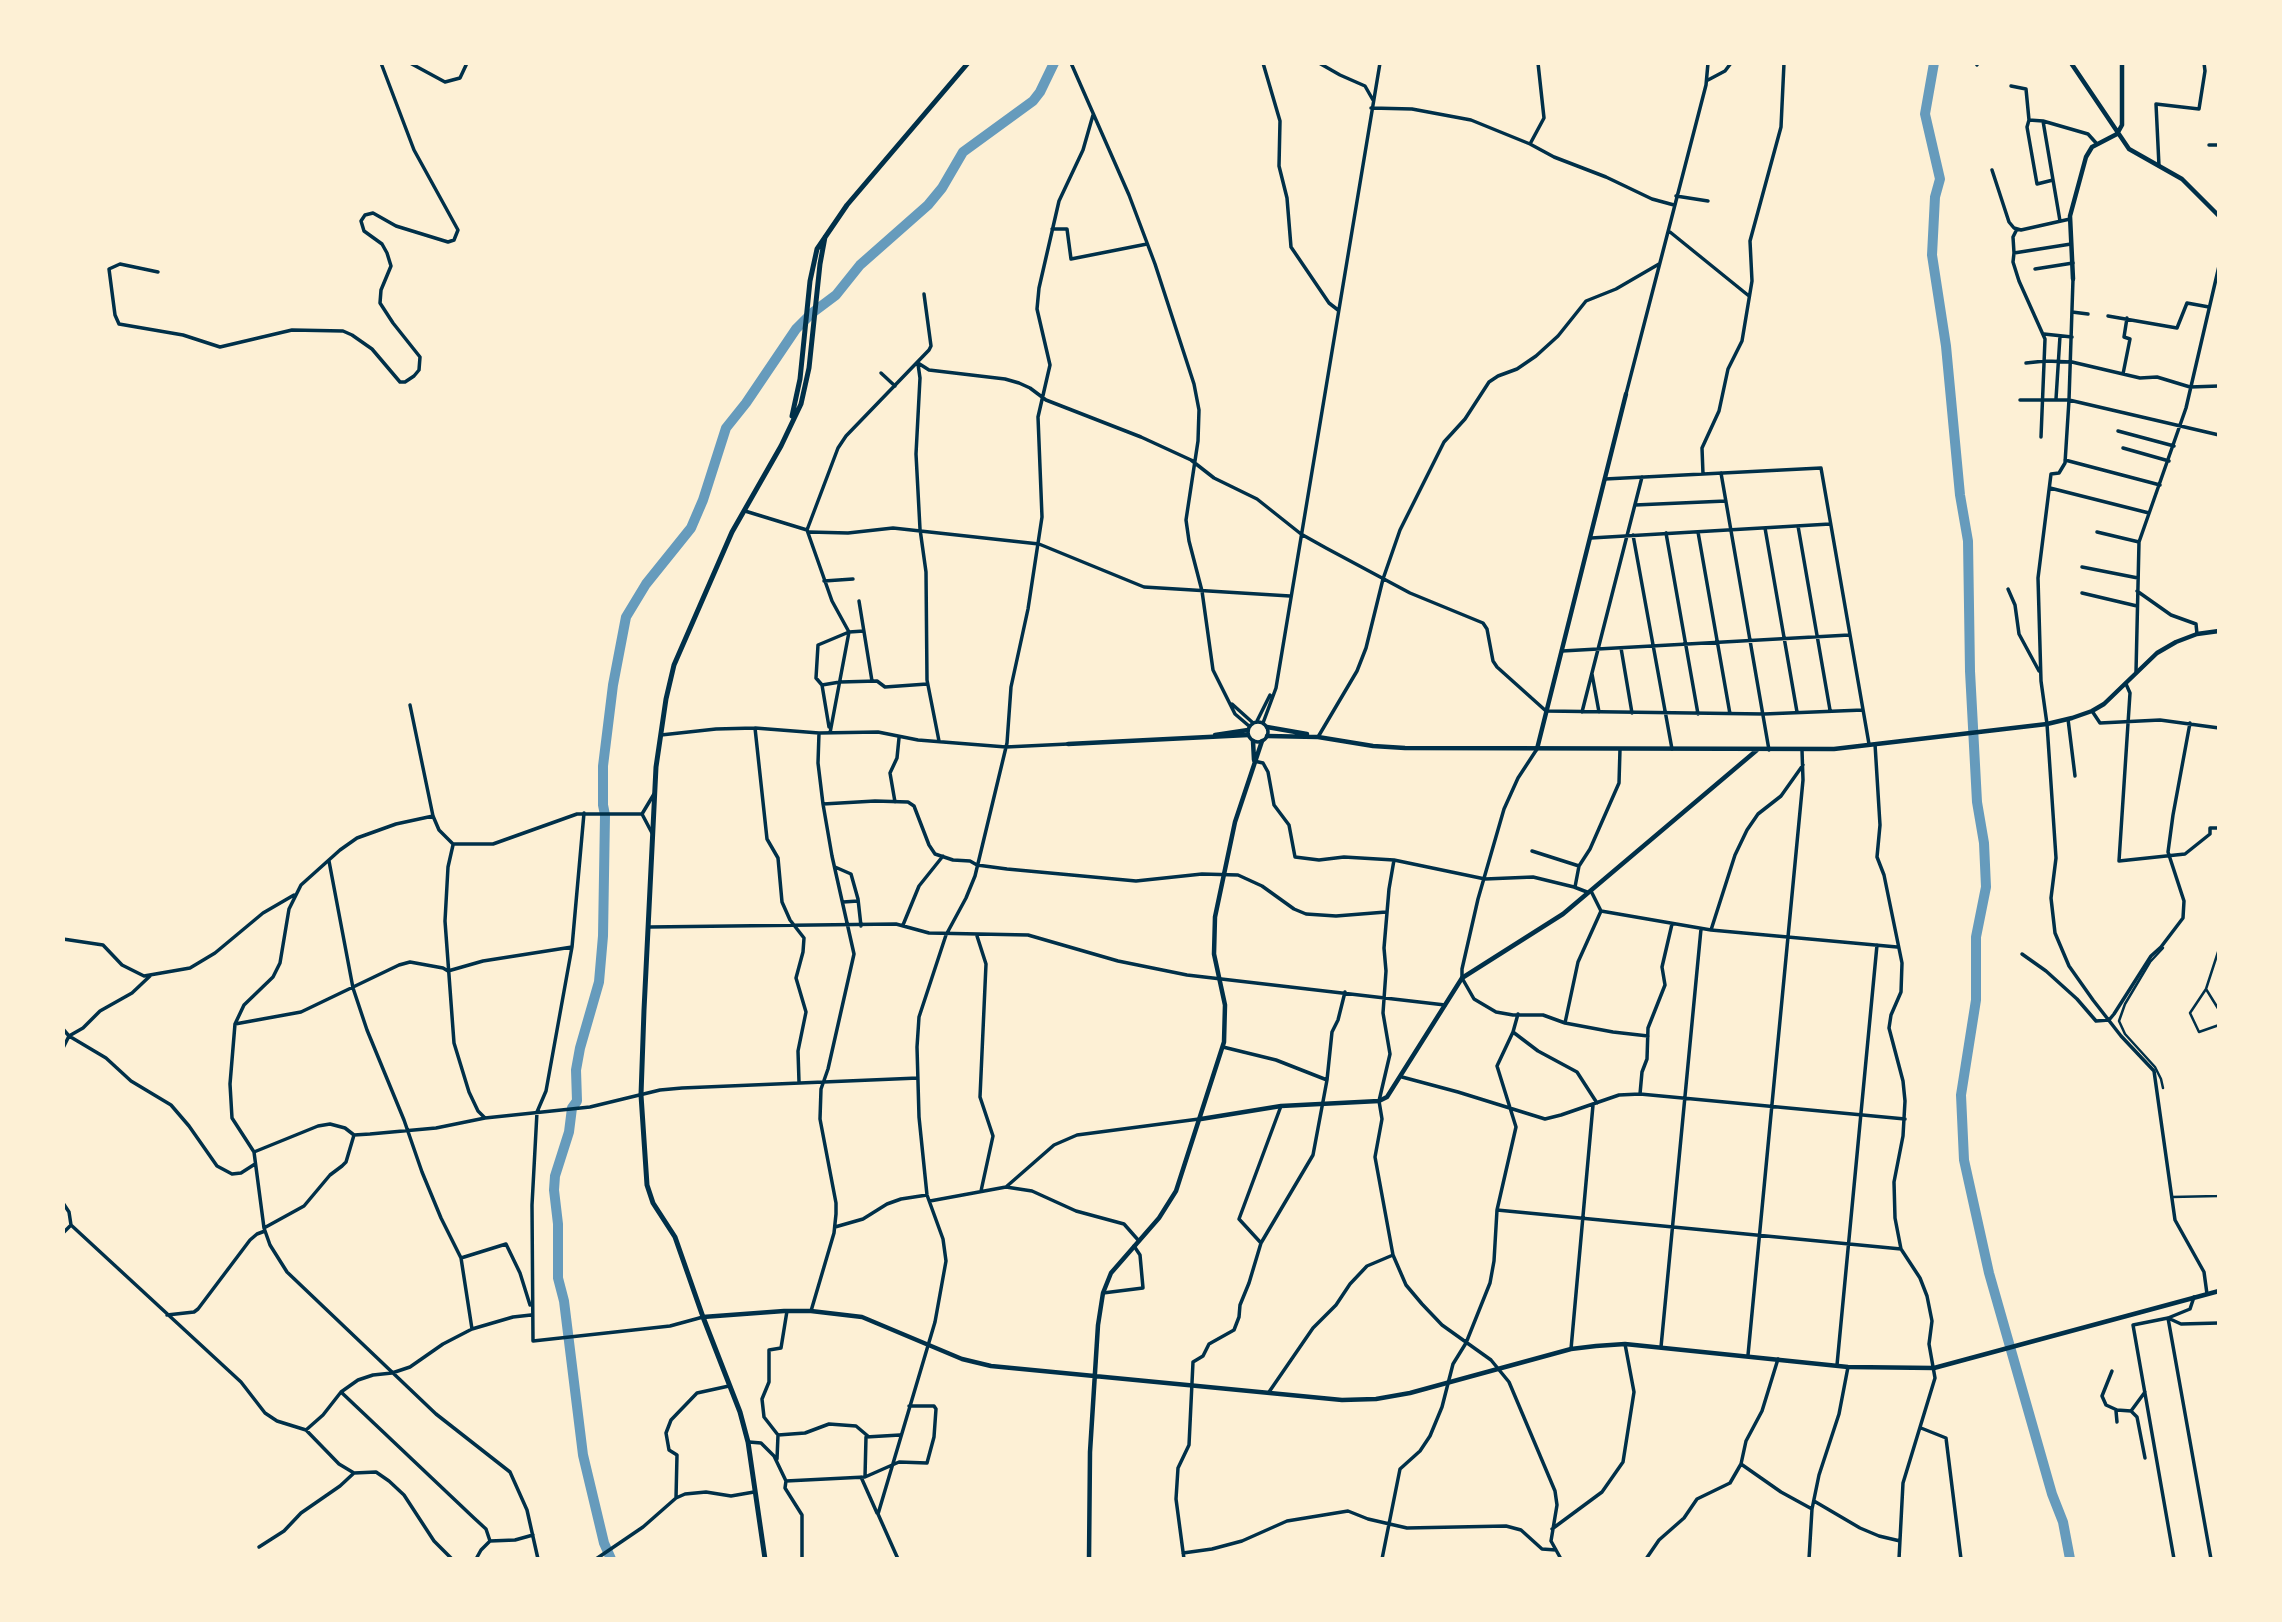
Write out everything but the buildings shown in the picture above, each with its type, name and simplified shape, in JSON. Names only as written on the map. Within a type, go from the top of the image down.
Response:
[{"type":"main road","points":[[789,429],[800,379],[812,263],[817,249],[846,205],[968,63]]},
{"type":"main road","points":[[765,1559],[757,1492],[740,1412],[675,1237],[653,1203],[647,1185],[641,1095],[659,735],[674,665],[732,533],[789,429],[804,395],[825,237]]},
{"type":"street","points":[[158,272],[120,264],[109,269],[115,316],[119,324],[183,335],[220,347],[292,330],[343,331],[372,349],[400,382],[414,376],[419,370],[420,357],[380,303],[381,290],[391,266],[387,253],[382,244],[364,231],[361,221],[365,215],[373,214],[396,226],[448,242],[454,240],[458,230],[414,150],[382,63]]},
{"type":"street","points":[[410,63],[445,82],[460,78],[467,63]]},
{"type":"street","points":[[1071,63],[1129,195],[1194,384],[1199,410],[1195,464],[1186,520],[1189,541],[1202,591],[1213,670],[1235,714],[1251,727]]},
{"type":"street","points":[[1263,63],[1280,121],[1279,166],[1287,198],[1291,247],[1329,303],[1338,310]]},
{"type":"street","points":[[1319,63],[1365,86],[1373,100]]},
{"type":"street","points":[[1267,736],[1265,725],[1276,688],[1380,63]]},
{"type":"street","points":[[1530,144],[1544,118],[1538,63]]},
{"type":"street","points":[[1648,1035],[1565,1023],[1543,1015],[1496,1012],[1478,1002],[1462,978],[1462,969],[1478,899],[1504,809],[1518,778],[1537,749],[1707,80],[1708,63]]},
{"type":"street","points":[[1707,80],[1725,71],[1731,63]]},
{"type":"street","points":[[1703,474],[1702,448],[1719,411],[1728,369],[1742,341],[1752,281],[1750,241],[1781,127],[1784,63]]},
{"type":"street","points":[[2071,63],[2129,149],[2182,179],[2219,216]]},
{"type":"street","points":[[2122,63],[2122,125],[2117,134],[2092,147],[2077,183],[2070,219],[2073,263],[2072,362],[2065,460],[2062,470],[2051,474],[2038,578],[2040,673],[2047,724],[2056,858],[2051,898],[2055,933],[2069,966],[2109,1020],[2154,1071],[2175,1220],[2204,1272],[2207,1294]]},
{"type":"street","points":[[2159,166],[2156,104],[2199,109],[2204,63]]},
{"type":"street","points":[[2011,86],[2026,89],[2029,120],[2027,127],[2037,184],[2053,180]]},
{"type":"street","points":[[1371,108],[1412,109],[1461,118],[1494,128],[1554,157],[1653,199],[1674,205]]},
{"type":"street","points":[[878,1514],[935,1322],[946,1261],[943,1239],[927,1195],[918,1078],[919,1017],[946,935],[966,898],[977,865],[1006,747],[1011,687],[1042,517],[1038,416],[1050,365],[1037,309],[1043,267],[1059,201],[1083,150],[1093,115]]},
{"type":"street","points":[[2029,120],[2043,121],[2088,134],[2097,144]]},
{"type":"street","points":[[2043,121],[2060,221]]},
{"type":"street","points":[[2209,145],[2219,145]]},
{"type":"street","points":[[1992,170],[2009,222],[2017,229]]},
{"type":"street","points":[[1676,196],[1708,201]]},
{"type":"street","points":[[2017,229],[2070,219]]},
{"type":"street","points":[[1052,229],[1067,229],[1070,259],[1147,244]]},
{"type":"street","points":[[2017,229],[2013,237],[2013,262],[2044,334],[2041,437]]},
{"type":"street","points":[[1669,231],[1749,296]]},
{"type":"street","points":[[2014,253],[2071,244]]},
{"type":"street","points":[[2035,269],[2073,263]]},
{"type":"street","points":[[1318,737],[1362,660],[1399,530],[1444,442],[1465,419],[1489,382],[1517,369],[1535,356],[1558,336],[1586,301],[1616,289],[1659,264]]},
{"type":"street","points":[[2136,672],[2139,542],[2174,446],[2219,266]]},
{"type":"street","points":[[830,733],[849,632],[824,581],[808,531],[838,448],[846,436],[918,363],[931,346],[924,294]]},
{"type":"street","points":[[2108,316],[2177,328],[2187,303],[2209,307]]},
{"type":"street","points":[[2072,312],[2088,314]]},
{"type":"street","points":[[2123,374],[2130,339],[2124,337],[2126,318]]},
{"type":"street","points":[[2044,334],[2072,337]]},
{"type":"street","points":[[2056,400],[2060,336]]},
{"type":"street","points":[[2026,363],[2072,362],[2140,379],[2157,376],[2190,387],[2219,386]]},
{"type":"street","points":[[918,363],[929,370],[1020,383],[1042,398],[1191,460],[1214,478],[1257,499],[1301,534],[1410,593],[1483,623],[1497,667],[1546,711],[1764,714],[1863,710]]},
{"type":"street","points":[[918,363],[920,378],[916,454],[920,529],[926,572],[928,684],[939,741]]},
{"type":"street","points":[[881,373],[895,386]]},
{"type":"street","points":[[2020,400],[2069,400],[2219,435]]},
{"type":"street","points":[[2118,431],[2174,446]]},
{"type":"street","points":[[2123,448],[2169,461]]},
{"type":"street","points":[[2065,460],[2160,485]]},
{"type":"street","points":[[1605,479],[1821,468],[1849,635],[1872,744],[1880,825],[1877,857],[1884,875],[1902,963],[1901,992],[1891,1015],[1889,1028],[1903,1081],[1905,1119],[1894,1182],[1895,1218],[1901,1249],[1920,1278],[1932,1321],[1929,1344],[1935,1378],[1922,1428],[1903,1483],[1899,1559]]},
{"type":"street","points":[[1721,474],[1769,750]]},
{"type":"street","points":[[1582,712],[1642,477]]},
{"type":"street","points":[[2050,488],[2149,513]]},
{"type":"street","points":[[1635,505],[1726,501]]},
{"type":"street","points":[[744,510],[808,531],[848,533],[893,528],[920,529],[1039,544],[1144,587],[1291,596]]},
{"type":"street","points":[[1591,538],[1831,524]]},
{"type":"street","points":[[1798,526],[1830,711]]},
{"type":"street","points":[[1765,528],[1797,713]]},
{"type":"street","points":[[1698,532],[1730,714]]},
{"type":"street","points":[[2097,532],[2139,542]]},
{"type":"street","points":[[1666,533],[1698,714]]},
{"type":"street","points":[[1633,535],[1672,749]]},
{"type":"street","points":[[2082,566],[2138,578]]},
{"type":"street","points":[[824,581],[853,579]]},
{"type":"street","points":[[2008,589],[2015,605],[2020,634],[2040,673]]},
{"type":"street","points":[[2137,591],[2171,615],[2196,624],[2197,634]]},
{"type":"street","points":[[2082,593],[2137,606]]},
{"type":"street","points":[[859,600],[872,681]]},
{"type":"street","points":[[830,733],[822,685],[816,678],[818,645],[849,632],[864,631]]},
{"type":"street","points":[[659,735],[755,728],[819,733],[878,732],[899,737],[1006,747],[1208,737],[1265,725],[1382,747],[1834,749],[2047,724],[2068,719],[2104,704],[2157,653],[2197,634],[2219,631]]},
{"type":"street","points":[[1562,651],[1849,635]]},
{"type":"street","points":[[1620,648],[1632,713]]},
{"type":"street","points":[[1592,672],[1599,712]]},
{"type":"street","points":[[822,685],[872,681],[886,687],[928,684]]},
{"type":"street","points":[[2126,684],[2130,693],[2119,861],[2185,854],[2206,838],[2210,828],[2219,828]]},
{"type":"street","points":[[1089,1559],[1090,1452],[1098,1325],[1103,1293],[1111,1273],[1159,1218],[1176,1191],[1223,1047],[1225,1005],[1213,936],[1223,875],[1254,761],[1251,727],[1276,688]]},
{"type":"street","points":[[411,705],[433,816],[439,830],[453,844],[493,844],[562,818],[584,813],[641,814]]},
{"type":"street","points":[[2092,711],[2100,723],[2160,720],[2219,728]]},
{"type":"street","points":[[2068,719],[2074,776]]},
{"type":"street","points":[[2109,1020],[2151,956],[2183,918],[2184,901],[2168,857],[2190,723]]},
{"type":"street","points":[[755,728],[767,839],[778,858],[782,902],[790,920],[804,938],[796,978],[806,1012],[799,1039],[799,1082]]},
{"type":"street","points":[[811,1311],[835,1227],[836,1203],[820,1119],[820,1096],[855,954],[823,804],[818,763],[819,733]]},
{"type":"street","points":[[1254,761],[1258,757],[1262,741],[1267,736],[1318,737]]},
{"type":"street","points":[[895,802],[890,773],[897,758],[899,737]]},
{"type":"street","points":[[1253,741],[1262,741]]},
{"type":"street","points":[[1575,887],[1579,866],[1590,849],[1619,783],[1620,749]]},
{"type":"street","points":[[1006,1187],[1054,1145],[1077,1135],[1281,1106],[1379,1101],[1387,1097],[1462,978],[1547,925],[1590,892],[1758,750]]},
{"type":"street","points":[[1748,1355],[1804,780],[1802,750]]},
{"type":"street","points":[[1254,761],[1263,763],[1268,772],[1274,805],[1289,825],[1295,857],[1319,860],[1344,857],[1394,860],[1485,879],[1534,877],[1590,892],[1601,911],[1701,929],[1897,947]]},
{"type":"street","points":[[1711,930],[1735,855],[1747,830],[1758,814],[1781,796],[1803,765]]},
{"type":"street","points":[[641,814],[655,793]]},
{"type":"street","points":[[823,804],[908,802],[914,806],[929,845],[935,853],[977,865],[1136,881],[1202,874],[1223,875],[1248,878],[1306,914],[1336,916],[1387,911]]},
{"type":"street","points":[[584,813],[572,947],[540,1112],[532,1205],[533,1342],[670,1326],[703,1317],[811,1311],[863,1317],[962,1359],[991,1366],[1342,1400],[1376,1399],[1410,1394],[1572,1349],[1625,1344],[1848,1367],[1934,1368],[2219,1291]]},
{"type":"street","points":[[641,814],[653,835]]},
{"type":"street","points":[[433,816],[396,824],[357,838],[309,876],[295,895],[289,909],[280,963],[273,977],[244,1005],[235,1024],[230,1084],[232,1118],[254,1152],[265,1230],[270,1245],[287,1272],[392,1373],[469,1442],[510,1472],[527,1510],[538,1559]]},
{"type":"street","points":[[453,844],[445,900],[454,1043],[459,1064],[478,1111],[485,1118]]},
{"type":"street","points":[[1532,851],[1579,866]]},
{"type":"street","points":[[903,925],[919,886],[943,856]]},
{"type":"street","points":[[329,860],[353,988],[431,1195],[461,1258],[471,1329]]},
{"type":"street","points":[[1394,860],[1384,948],[1386,971],[1383,1013],[1390,1054],[1379,1101],[1382,1119],[1375,1157],[1393,1255],[1406,1285],[1442,1325],[1479,1350],[1509,1382],[1555,1491],[1557,1505],[1552,1541],[1561,1559]]},
{"type":"street","points":[[835,867],[851,874],[861,926]]},
{"type":"street","points":[[63,939],[103,944],[122,965],[144,976],[190,968],[215,953],[263,914],[295,895]]},
{"type":"street","points":[[843,902],[858,901]]},
{"type":"street","points":[[1565,1023],[1578,962],[1601,911]]},
{"type":"street","points":[[1640,1094],[1647,1059],[1648,1028],[1665,985],[1662,967],[1672,924]]},
{"type":"street","points":[[649,927],[903,925],[946,935],[1028,935],[1118,961],[1220,979],[1445,1005]]},
{"type":"street","points":[[1661,1347],[1701,929]]},
{"type":"street","points":[[976,935],[986,964],[980,1097],[993,1136],[981,1191]]},
{"type":"street","points":[[1837,1365],[1877,945]]},
{"type":"street","points":[[235,1024],[301,1012],[410,962],[448,971],[483,961],[572,947]]},
{"type":"street","points":[[2162,948],[2129,996],[2119,1021],[2125,1034],[2155,1067],[2162,1088]]},
{"type":"street","points":[[2219,949],[2206,989],[2190,1013],[2199,1032],[2219,1025]]},
{"type":"street","points":[[2022,954],[2077,999],[2096,1021],[2109,1020]]},
{"type":"street","points":[[63,1048],[69,1036],[83,1028],[100,1011],[132,993],[152,974]]},
{"type":"street","points":[[2206,989],[2219,1010]]},
{"type":"street","points":[[1184,1559],[1176,1499],[1178,1468],[1189,1445],[1193,1362],[1203,1356],[1209,1344],[1234,1330],[1261,1243],[1312,1155],[1327,1080],[1332,1032],[1345,992]]},
{"type":"street","points":[[1382,1559],[1400,1469],[1420,1451],[1430,1436],[1442,1407],[1453,1364],[1466,1343],[1490,1283],[1497,1210],[1517,1127],[1497,1066],[1513,1032],[1518,1014]]},
{"type":"street","points":[[63,1029],[69,1036],[106,1058],[131,1081],[171,1105],[218,1166],[232,1174],[241,1173],[255,1164]]},
{"type":"street","points":[[1513,1032],[1538,1051],[1577,1072],[1595,1104],[1572,1349]]},
{"type":"street","points":[[1223,1047],[1276,1060],[1327,1080]]},
{"type":"street","points":[[1402,1077],[1545,1119],[1619,1095],[1640,1094],[1905,1119]]},
{"type":"street","points":[[254,1152],[318,1126],[336,1125],[354,1135],[436,1128],[485,1118],[590,1107],[682,1088],[918,1078]]},
{"type":"street","points":[[1261,1243],[1239,1219],[1281,1106]]},
{"type":"street","points":[[167,1315],[194,1312],[198,1309],[250,1240],[304,1206],[330,1175],[346,1162],[354,1135]]},
{"type":"street","points":[[930,1201],[1006,1187],[1032,1191],[1076,1211],[1124,1224],[1139,1241]]},
{"type":"street","points":[[2172,1197],[2218,1196],[2219,1189]]},
{"type":"street","points":[[835,1227],[863,1219],[901,1199],[927,1195]]},
{"type":"street","points":[[63,1203],[69,1212],[71,1225],[241,1382],[265,1413],[277,1421],[306,1430],[340,1464],[354,1473],[376,1472],[388,1481],[404,1495],[433,1541],[452,1559]]},
{"type":"street","points":[[1497,1210],[1901,1249]]},
{"type":"street","points":[[63,1233],[71,1225]]},
{"type":"street","points":[[461,1258],[506,1244],[520,1273],[531,1313]]},
{"type":"street","points":[[1103,1293],[1143,1288],[1140,1255],[1134,1246]]},
{"type":"street","points":[[1269,1392],[1313,1328],[1336,1305],[1350,1284],[1367,1266],[1393,1255]]},
{"type":"street","points":[[2174,1559],[2133,1325],[2168,1318],[2190,1309],[2195,1297]]},
{"type":"street","points":[[777,1462],[778,1435],[764,1417],[762,1399],[769,1382],[769,1350],[781,1348],[787,1311]]},
{"type":"street","points":[[306,1430],[323,1415],[341,1392],[358,1380],[410,1367],[471,1329],[531,1313]]},
{"type":"street","points":[[2168,1318],[2181,1324],[2219,1323]]},
{"type":"street","points":[[2168,1318],[2211,1559]]},
{"type":"street","points":[[1552,1530],[1602,1492],[1623,1462],[1634,1392],[1625,1344]]},
{"type":"street","points":[[1646,1559],[1659,1540],[1684,1518],[1697,1499],[1730,1483],[1741,1464],[1746,1441],[1762,1411],[1778,1359]]},
{"type":"street","points":[[1809,1559],[1812,1509],[1819,1475],[1839,1414],[1848,1367]]},
{"type":"street","points":[[2112,1371],[2102,1400],[2116,1409],[2131,1411],[2137,1417],[2145,1458]]},
{"type":"street","points":[[676,1498],[677,1455],[669,1450],[666,1433],[671,1420],[697,1394],[729,1387]]},
{"type":"street","points":[[341,1392],[486,1529],[490,1541]]},
{"type":"street","points":[[2131,1411],[2145,1392]]},
{"type":"street","points":[[786,1482],[863,1477],[899,1462],[927,1463],[934,1437],[936,1409],[934,1406],[909,1406]]},
{"type":"street","points":[[2116,1409],[2117,1422]]},
{"type":"street","points":[[778,1435],[805,1433],[829,1424],[856,1426],[869,1437]]},
{"type":"street","points":[[1922,1428],[1946,1438],[1961,1559]]},
{"type":"street","points":[[898,1559],[863,1477],[866,1437],[900,1435]]},
{"type":"street","points":[[748,1442],[761,1443],[769,1449],[786,1482],[785,1488],[802,1515],[802,1559]]},
{"type":"street","points":[[1741,1464],[1781,1493],[1812,1509]]},
{"type":"street","points":[[259,1547],[284,1531],[301,1513],[354,1473]]},
{"type":"street","points":[[596,1559],[653,1520],[676,1498],[706,1492],[731,1496],[757,1492]]},
{"type":"street","points":[[1814,1501],[1860,1528],[1900,1541]]},
{"type":"street","points":[[1183,1553],[1242,1541],[1287,1521],[1348,1511],[1390,1525],[1420,1529],[1470,1525],[1506,1526],[1521,1530],[1542,1549],[1556,1550]]},
{"type":"street","points":[[476,1559],[490,1541],[515,1540],[533,1535]]},
{"type":"waterway","points":[[611,1559],[604,1543],[583,1455],[564,1301],[558,1278],[558,1224],[554,1190],[555,1176],[569,1132],[572,1108],[577,1101],[576,1070],[580,1048],[599,982],[603,936],[603,766],[613,685],[626,617],[646,584],[691,528],[726,428],[796,329],[836,295],[860,265],[928,205],[942,188],[963,152],[1033,101],[1054,63]]},
{"type":"waterway","points":[[1934,63],[1925,114],[1940,179],[1935,197],[1932,255],[1946,346],[1960,495],[1968,541],[1970,671],[1977,802],[1984,843],[1986,887],[1976,937],[1976,1000],[1961,1095],[1964,1160],[1989,1273],[2052,1494],[2063,1522],[2070,1559]]}]
